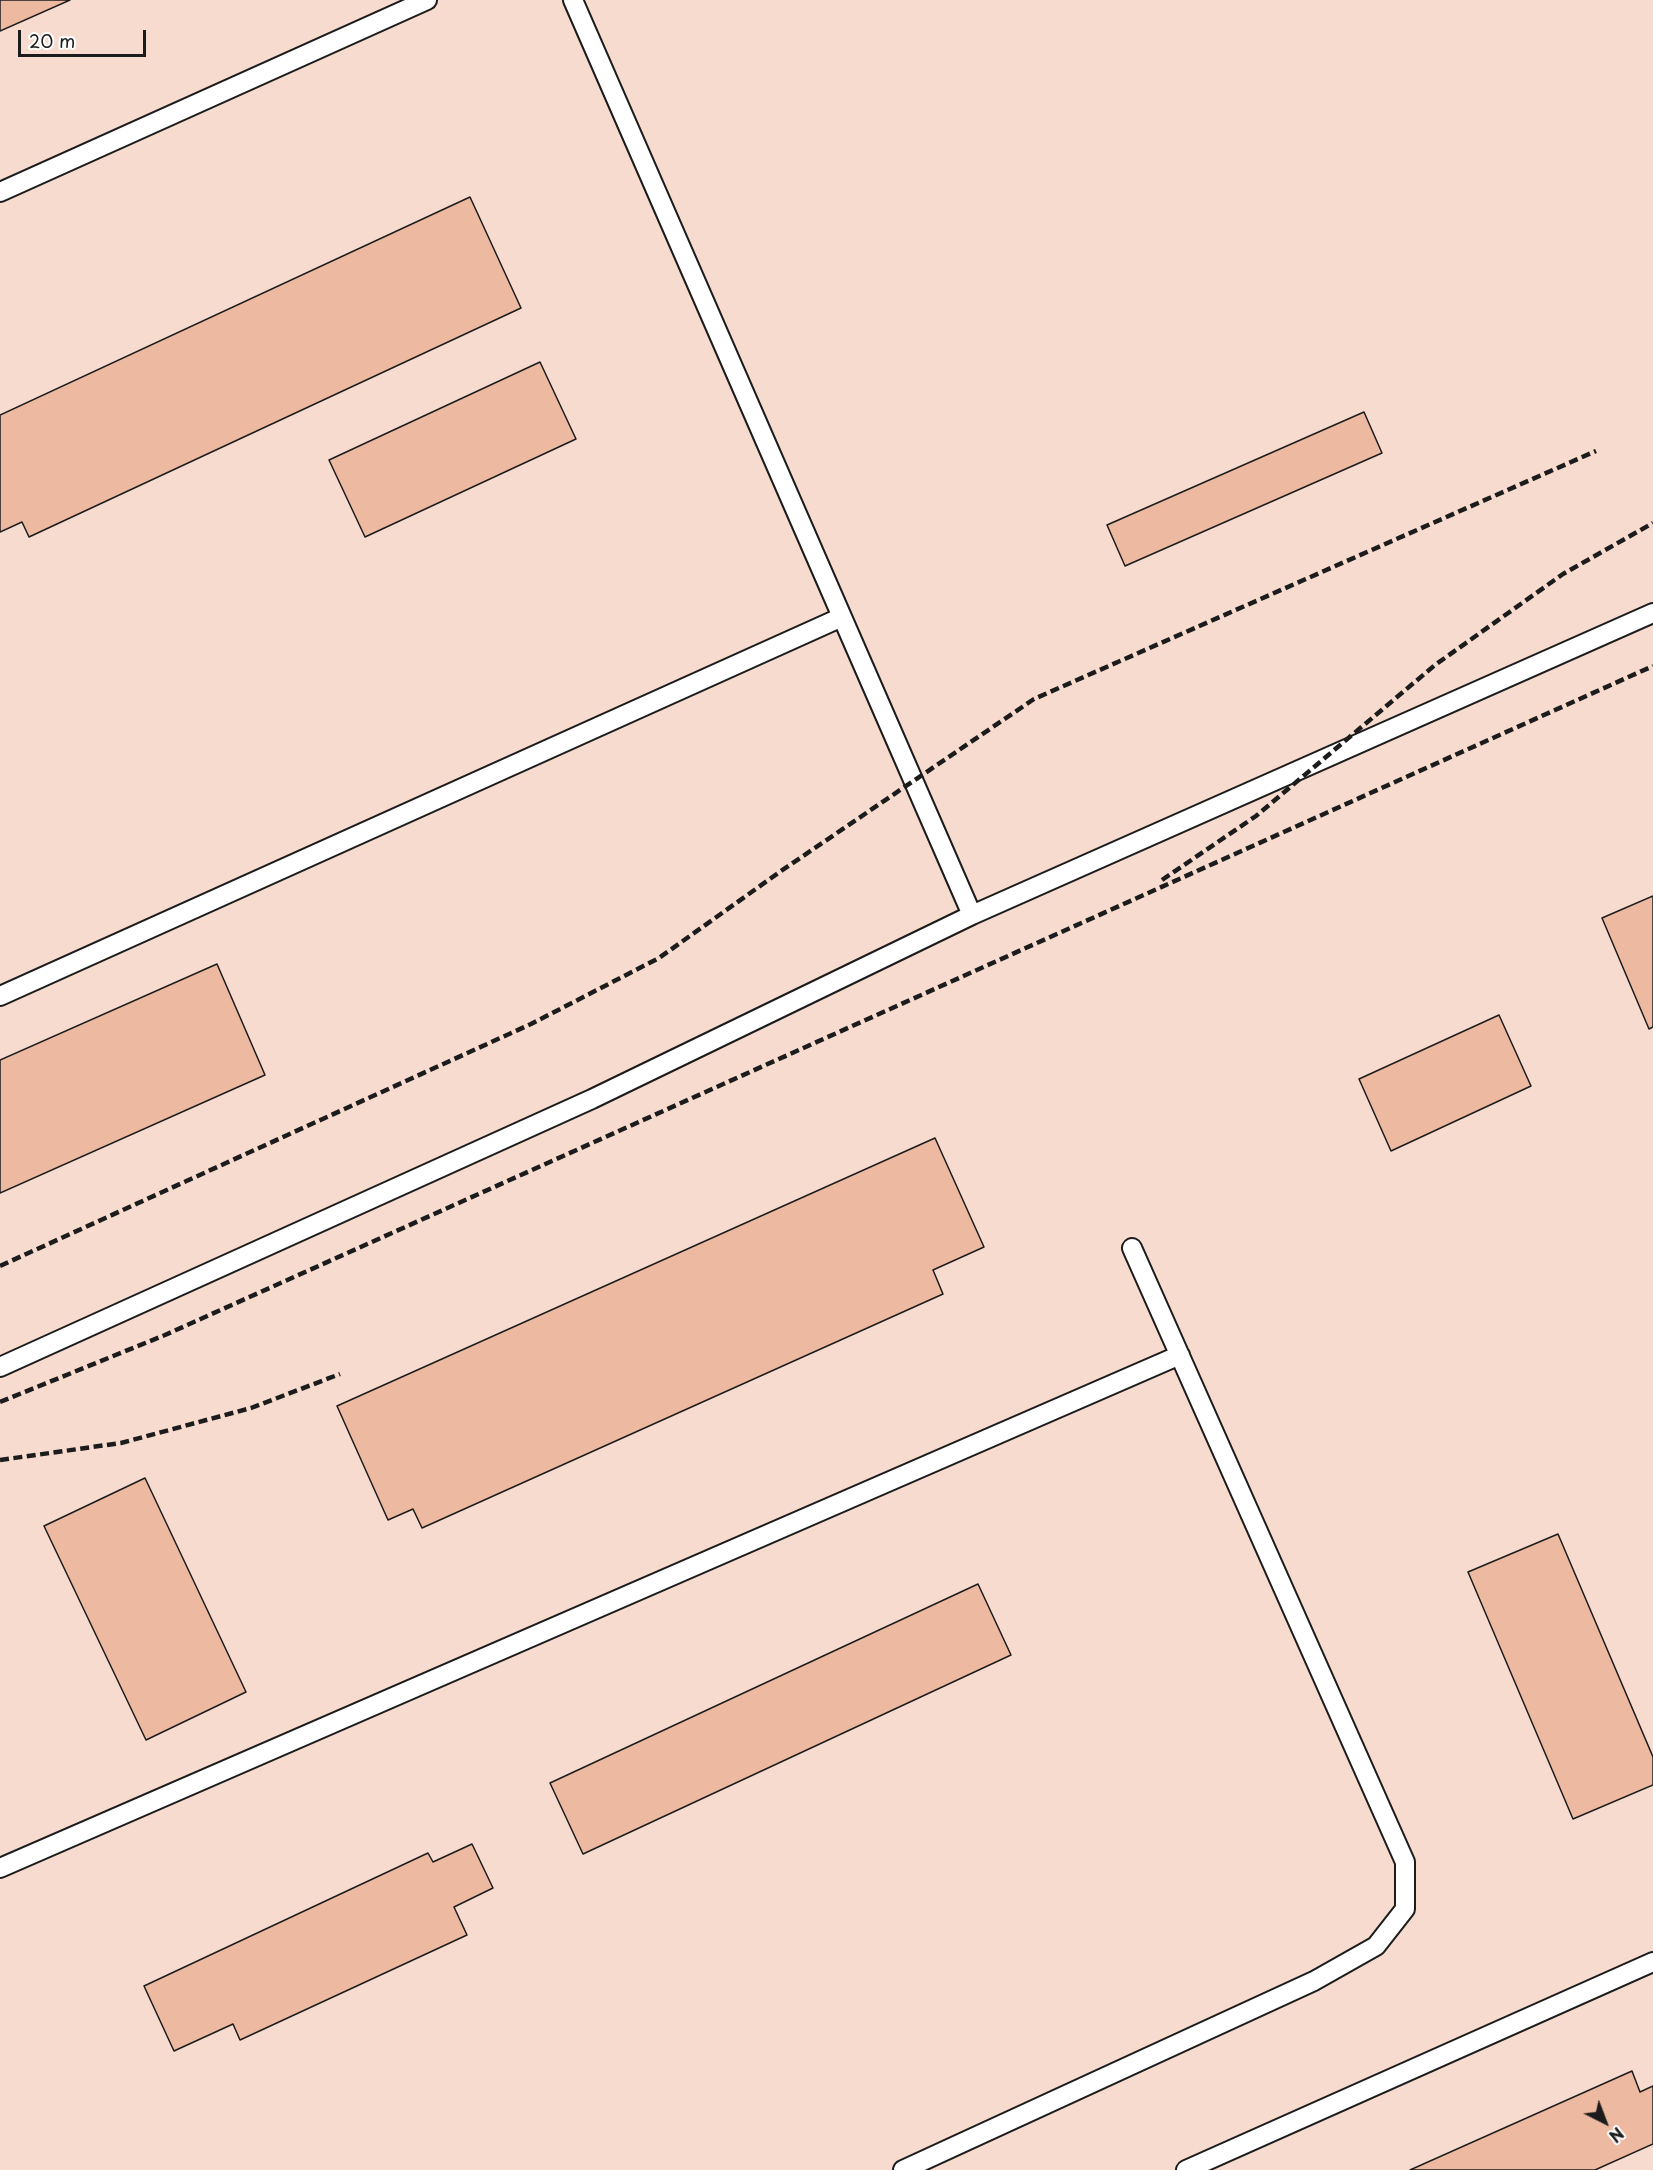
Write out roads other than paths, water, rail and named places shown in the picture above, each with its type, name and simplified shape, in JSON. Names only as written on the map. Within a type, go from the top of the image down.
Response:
[{"type":"lane","points":[[0,192],[427,0]]},
{"type":"lane","points":[[573,0],[972,915]]},
{"type":"lane","points":[[0,1367],[592,1099],[972,915],[1653,613]]},
{"type":"lane","points":[[0,996],[842,617]]},
{"type":"lane","points":[[903,2170],[1314,1981],[1376,1946],[1405,1909],[1404,1862],[1132,1248]]},
{"type":"lane","points":[[0,1868],[1180,1355]]},
{"type":"lane","points":[[1186,2170],[1653,1962]]},
{"type":"railway","points":[[0,1266],[531,1024],[659,958],[781,871],[1034,699],[1596,451]]},
{"type":"railway","points":[[1162,880],[1256,816],[1435,665],[1563,574],[1653,523]]},
{"type":"railway","points":[[0,1402],[165,1335],[1653,666]]},
{"type":"railway","points":[[0,1460],[121,1443],[251,1408],[340,1374]]}]
